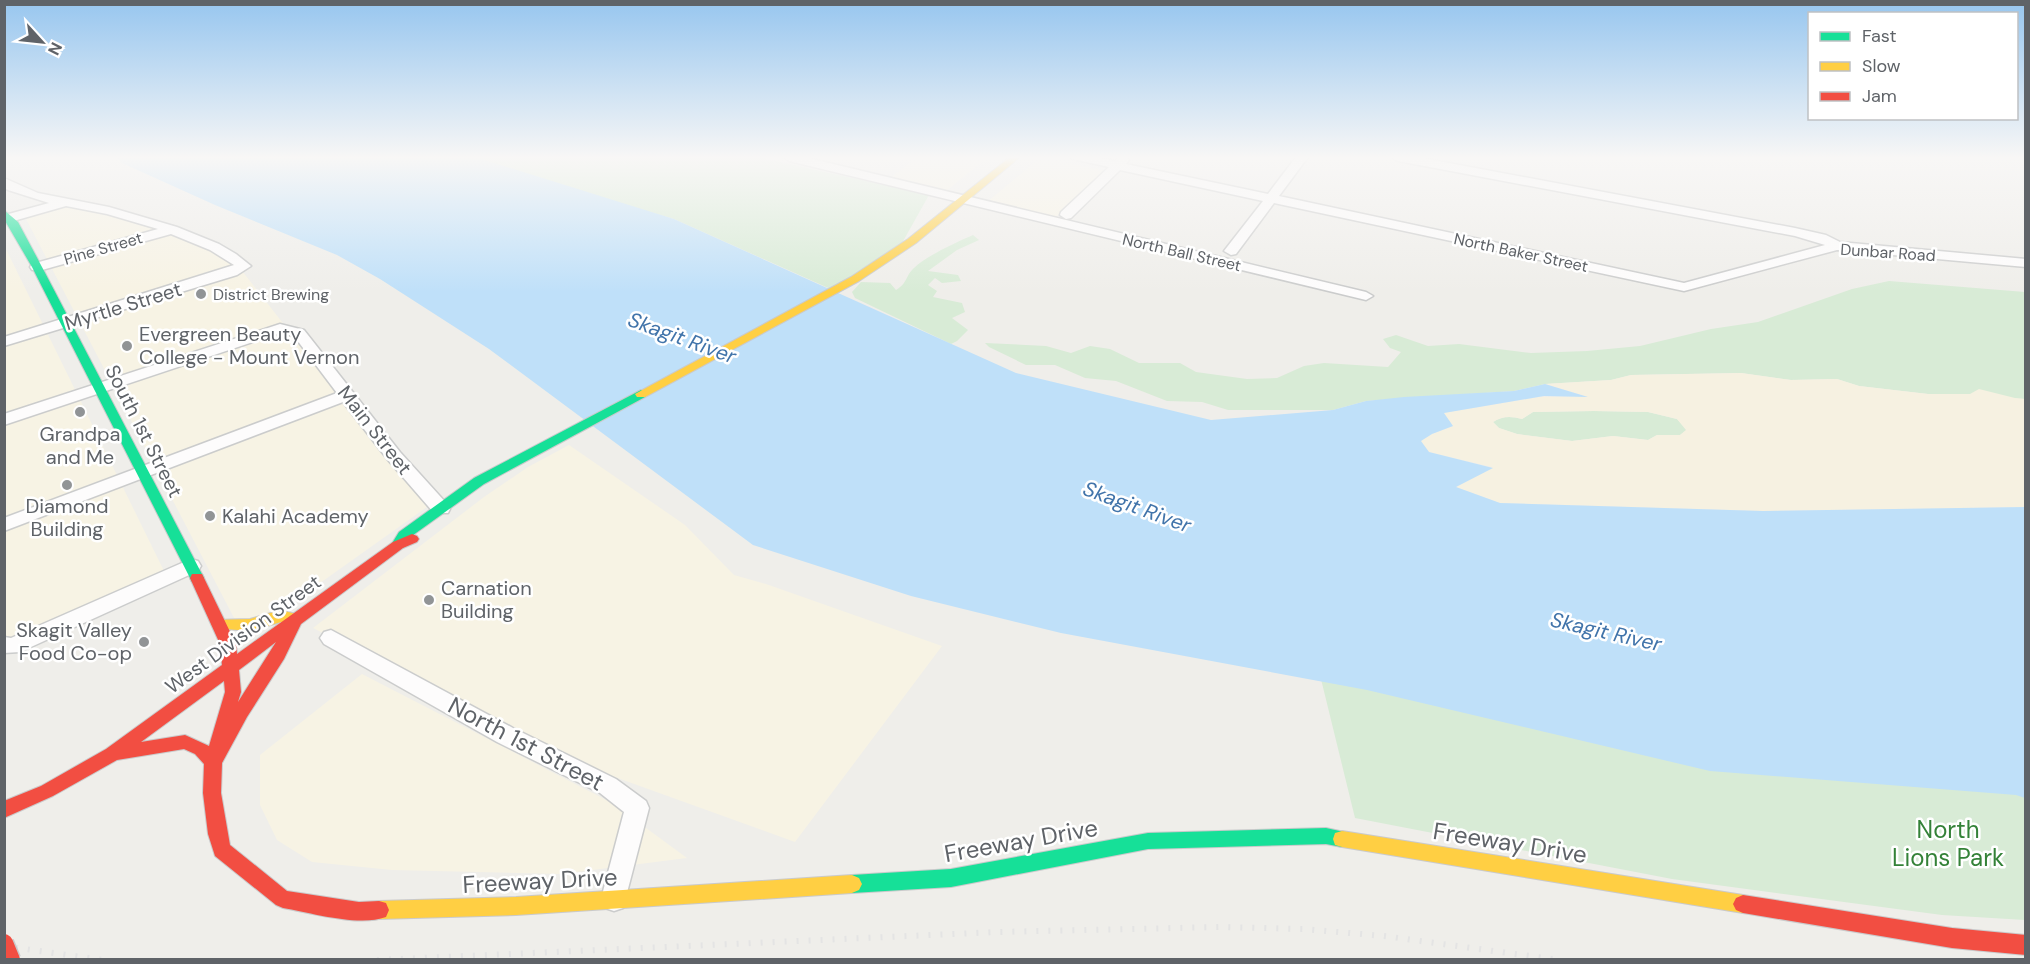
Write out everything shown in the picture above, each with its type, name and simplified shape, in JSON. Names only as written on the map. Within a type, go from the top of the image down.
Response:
[{"type":"street","points":[[6,217],[67,202],[132,216],[169,230]]},
{"type":"street","name":"West Division Street","points":[[112,754],[398,545],[412,539],[501,471],[855,279],[887,259],[959,202]]},
{"type":"street","name":"North Ball Street","points":[[970,202],[1366,296]]},
{"type":"street","points":[[1066,215],[1079,202]]},
{"type":"street","points":[[1231,251],[1268,202]]},
{"type":"street","name":"North Baker Street","points":[[1284,202],[1684,287]]},
{"type":"street","points":[[1636,202],[1795,232],[1821,238],[1837,246]]},
{"type":"street","name":"South 1st Street","points":[[6,217],[37,267],[191,566],[228,644],[231,666]]},
{"type":"street","name":"Pine Street","points":[[37,267],[169,230]]},
{"type":"street","name":"Myrtle Street","points":[[4,342],[242,268],[242,264],[213,246],[169,230]]},
{"type":"street","name":"Dunbar Road","points":[[1684,287],[1837,246],[2025,263]]},
{"type":"street","name":"Main Street","points":[[99,388],[273,330],[285,329],[299,333],[394,456],[441,508]]},
{"type":"street","points":[[4,420],[99,388]]},
{"type":"street","points":[[4,525],[346,395]]},
{"type":"street","name":"West Division Street","points":[[398,545],[404,535],[441,508],[479,481],[501,471]]},
{"type":"street","points":[[4,645],[13,645],[191,566]]},
{"type":"street","points":[[4,810],[47,791],[112,754],[185,742],[201,749],[213,762],[244,706],[276,662],[288,640],[295,619],[281,616],[250,625],[219,624]]},
{"type":"street","name":"North 1st Street","points":[[330,638],[515,740],[608,786],[637,808],[614,899]]},
{"type":"street","name":"Freeway Drive","points":[[231,666],[233,692],[213,762],[212,792],[222,850],[283,899],[359,911],[516,906],[951,878],[1148,841],[1326,836],[1952,938],[2025,945]]},
{"type":"street","points":[[4,942],[11,960]]},
{"type":"shaded area","points":[[987,202],[1072,202],[1054,219]]},
{"type":"shaded area","points":[[68,205],[136,219],[212,250],[239,267],[427,507],[244,637],[25,217]]},
{"type":"shaded area","points":[[4,245],[165,573],[4,642]]},
{"type":"shaded area","points":[[569,445],[685,525],[734,575],[766,584],[942,646],[795,842],[576,763],[313,628],[484,497],[528,467]]},
{"type":"shaded area","points":[[362,674],[612,803],[687,858],[561,874],[392,870],[312,862],[277,840],[260,805],[260,755]]},
{"type":"green space","points":[[615,202],[925,202],[897,252],[835,291],[674,219]]},
{"type":"green space","points":[[973,235],[979,240],[957,250],[928,271],[958,275],[961,281],[942,283],[935,278],[928,285],[937,291],[933,297],[962,303],[965,312],[952,318],[968,330],[957,341],[951,344],[855,298],[852,292],[861,282],[890,283],[896,290],[903,285],[919,263]]},
{"type":"green space","points":[[1889,281],[2025,292],[2025,399],[1928,394],[1859,386],[1837,379],[1791,380],[1741,373],[1631,375],[1611,380],[1545,384],[1514,391],[1366,401],[1333,410],[1228,410],[1202,402],[1167,401],[1116,381],[1085,378],[1055,365],[1026,365],[985,343],[1046,346],[1071,353],[1090,346],[1110,349],[1139,363],[1180,363],[1196,372],[1247,379],[1277,378],[1304,366],[1324,363],[1388,367],[1401,352],[1390,348],[1383,339],[1396,335],[1428,346],[1459,344],[1531,353],[1640,346],[1711,329],[1758,322],[1852,289]]},
{"type":"green space","points":[[1533,412],[1648,412],[1677,419],[1687,430],[1680,435],[1657,435],[1648,440],[1613,436],[1572,441],[1517,434],[1499,428],[1493,422],[1507,417],[1522,419]]},
{"type":"green space","name":"North Lions Park","points":[[1320,675],[2025,792],[2025,920],[1942,915],[1672,879],[1355,818]]},
{"type":"sand","points":[[1741,373],[1791,380],[1837,379],[1859,386],[1928,394],[1970,394],[1979,389],[2025,399],[2025,507],[1763,511],[1500,503],[1456,487],[1492,467],[1429,452],[1420,441],[1453,426],[1443,413],[1539,397],[1585,396],[1545,384],[1611,380],[1631,375]],"holes":[[[1533,412],[1648,412],[1677,419],[1686,430],[1680,435],[1657,435],[1648,440],[1613,436],[1572,441],[1517,434],[1499,428],[1493,422],[1507,417],[1522,419]]]},
{"type":"water","name":"Skagit River","points":[[208,202],[619,202],[674,219],[1016,373],[1211,420],[1333,410],[1366,401],[1404,397],[1514,391],[1545,384],[1588,397],[1544,396],[1444,413],[1453,426],[1421,441],[1429,452],[1493,468],[1456,487],[1500,503],[1763,511],[2025,507],[2025,798],[2016,795],[1710,771],[1367,690],[1061,633],[911,596],[753,545],[489,349],[380,279],[337,255]]},
{"type":"railway","points":[[377,960],[997,932],[1220,927],[1303,929],[1384,936],[1559,960]]},
{"type":"railway","points":[[4,946],[103,960]]},
{"type":"traffic: fast","points":[[4,213],[13,222],[37,267],[197,578]]},
{"type":"traffic: fast","points":[[398,545],[404,535],[479,481],[641,394]]},
{"type":"traffic: fast","points":[[852,884],[951,878],[1148,841],[1326,836],[1342,839]]},
{"type":"traffic: slow","points":[[641,394],[855,279],[912,241],[960,202]]},
{"type":"traffic: slow","points":[[219,624],[250,625],[281,616],[294,619]]},
{"type":"traffic: slow","points":[[1342,839],[1743,904]]},
{"type":"traffic: slow","points":[[379,910],[516,906],[852,884]]},
{"type":"traffic: jam","points":[[4,810],[47,791],[112,754],[398,545],[412,539]]},
{"type":"traffic: jam","points":[[197,578],[228,644],[233,692],[213,762],[212,793],[217,834],[222,850],[283,899],[359,911],[379,910]]},
{"type":"traffic: jam","points":[[119,753],[185,742],[201,749],[213,762],[241,712],[278,655],[294,622]]},
{"type":"traffic: jam","points":[[1743,904],[1952,938],[2026,945]]},
{"type":"traffic: jam","points":[[4,943],[11,960]]},
{"type":"place","name":"District Brewing","points":[[201,294]]},
{"type":"place","name":"Evergreen Beauty College - Mount Vernon","points":[[127,346]]},
{"type":"place","name":"Grandpa and Me","points":[[80,412]]},
{"type":"place","name":"Diamond Building","points":[[67,485]]},
{"type":"place","name":"Kalahi Academy","points":[[210,516]]},
{"type":"place","name":"Carnation Building","points":[[429,600]]},
{"type":"place","name":"Skagit Valley Food Co-op","points":[[144,642]]}]
